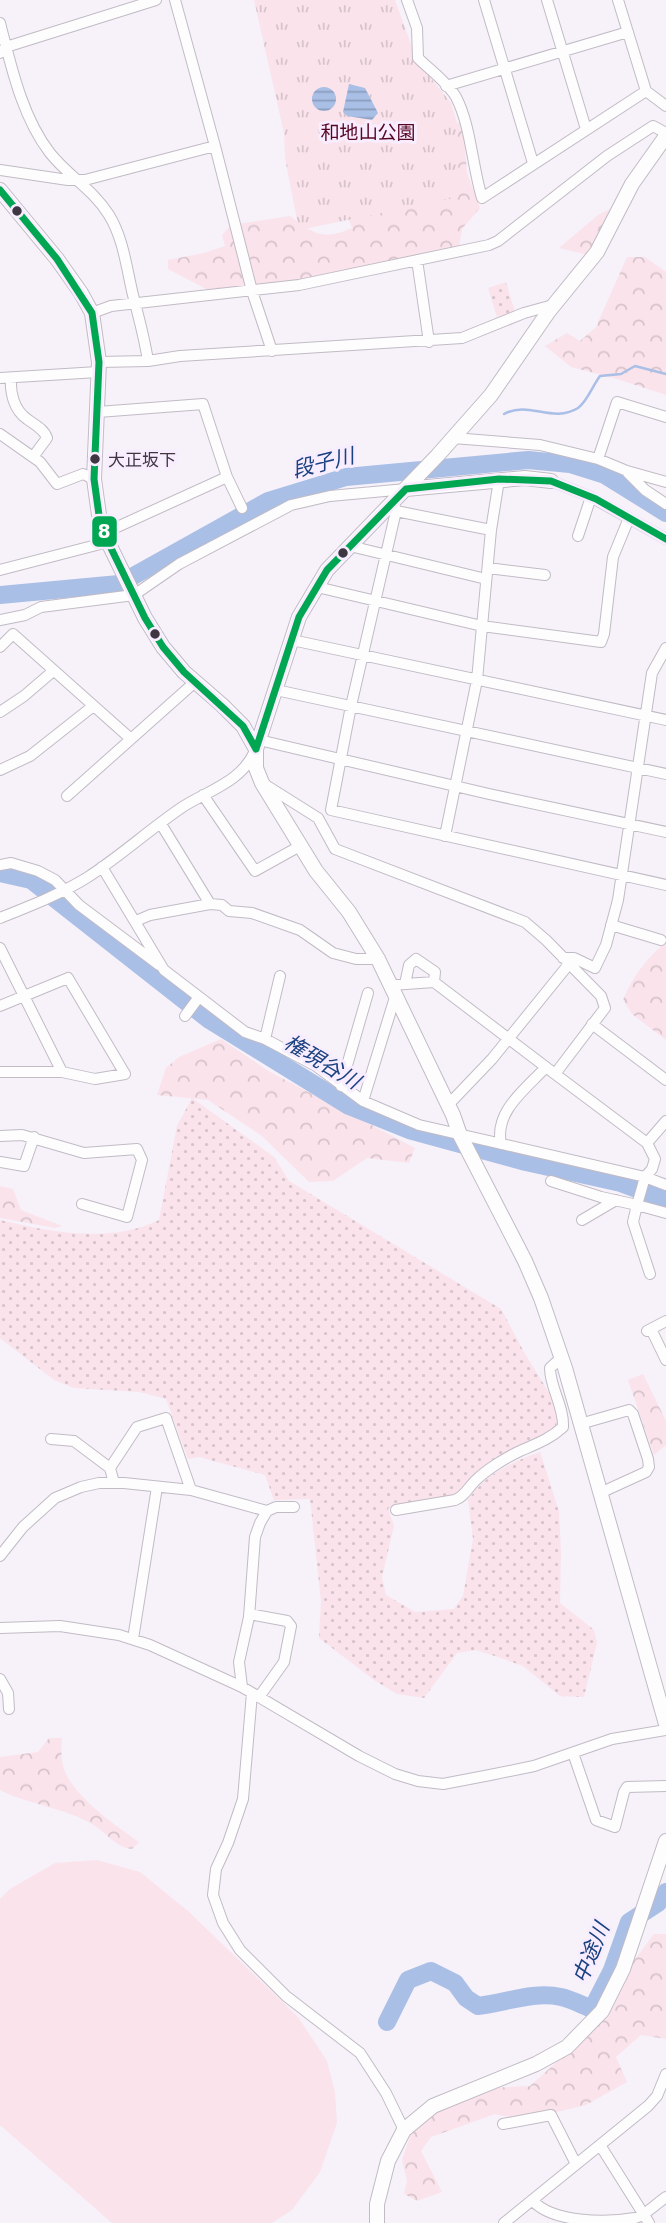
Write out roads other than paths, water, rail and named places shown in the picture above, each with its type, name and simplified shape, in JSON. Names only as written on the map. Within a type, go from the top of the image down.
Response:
[{"type":"street","points":[[3,50],[156,0]]},
{"type":"street","points":[[175,0],[252,291],[272,351]]},
{"type":"street","points":[[407,0],[417,28],[418,58],[455,96],[467,127],[473,170],[482,198],[646,91]]},
{"type":"street","points":[[484,0],[533,163]]},
{"type":"street","points":[[547,0],[586,129]]},
{"type":"street","points":[[618,0],[646,91],[666,106]]},
{"type":"street","points":[[0,23],[3,50],[38,135],[50,152],[94,193],[110,218],[120,241],[148,360]]},
{"type":"street","points":[[446,86],[628,32]]},
{"type":"street","points":[[0,918],[64,891],[203,795],[240,774],[249,764],[299,617],[327,570],[394,506],[491,395],[553,305],[597,252],[632,184],[666,135],[653,126],[607,156],[498,242],[468,251],[299,285],[111,306],[92,313]]},
{"type":"street","points":[[0,170],[80,180],[121,172],[215,146]]},
{"type":"street","points":[[0,190],[57,259],[92,313],[99,367],[94,479],[99,515],[106,538],[163,647],[194,682],[243,726],[257,745],[256,768],[262,783],[316,871],[349,912],[398,988],[460,1135],[525,1261],[562,1357],[600,1493],[664,1702],[666,1724]]},
{"type":"street","points":[[417,260],[429,342]]},
{"type":"street","points":[[33,457],[47,438],[46,433],[23,416],[6,378],[180,356],[462,338],[524,313],[553,305]]},
{"type":"street","points":[[598,459],[617,402],[666,417]]},
{"type":"street","points":[[98,412],[202,404],[227,477],[242,508]]},
{"type":"street","points":[[0,434],[40,462],[57,484],[83,474],[94,479]]},
{"type":"street","points":[[453,438],[540,445],[598,459],[666,482]]},
{"type":"street","points":[[627,471],[645,490],[666,504]]},
{"type":"street","points":[[0,570],[106,538],[227,477]]},
{"type":"street","points":[[0,620],[25,615],[41,607],[133,592],[179,564],[291,505],[330,496],[410,485],[525,478],[551,481],[591,497],[666,539]]},
{"type":"street","points":[[446,836],[477,680],[491,530],[499,480]]},
{"type":"street","points":[[578,536],[591,497]]},
{"type":"street","points":[[394,506],[491,530]]},
{"type":"street","points":[[394,506],[331,810],[666,885]]},
{"type":"street","points":[[317,587],[482,626],[601,642],[613,557],[629,518]]},
{"type":"street","points":[[350,546],[487,573],[545,575]]},
{"type":"street","points":[[0,647],[13,634],[52,672],[131,739]]},
{"type":"street","points":[[292,640],[364,653],[666,720]]},
{"type":"street","points":[[448,1105],[509,1039],[566,961],[574,958],[594,968],[606,945],[618,900],[652,673],[666,648]]},
{"type":"street","points":[[0,712],[52,672]]},
{"type":"street","points":[[67,796],[194,682]]},
{"type":"street","points":[[276,690],[666,774]]},
{"type":"street","points":[[0,770],[30,756],[92,707]]},
{"type":"street","points":[[257,745],[342,759],[666,832]]},
{"type":"street","points":[[262,783],[318,818],[335,849],[524,922],[601,996],[605,1008],[592,1024],[550,1071],[506,1111],[500,1122],[501,1144]]},
{"type":"street","points":[[203,795],[255,872],[300,846]]},
{"type":"street","points":[[161,824],[210,904]]},
{"type":"street","points":[[0,865],[11,863],[38,870],[55,880],[64,891],[122,939],[245,1031],[316,1066],[363,1101],[419,1125],[645,1177],[666,1185]]},
{"type":"street","points":[[102,867],[164,970]]},
{"type":"street","points":[[136,921],[150,915],[210,904],[222,905],[229,911],[252,913],[300,930],[334,953],[356,959],[378,959]]},
{"type":"street","points":[[611,925],[661,940]]},
{"type":"street","points":[[0,948],[62,1072]]},
{"type":"street","points":[[363,1101],[398,988],[409,965],[416,959],[435,972],[434,982]]},
{"type":"street","points":[[265,1039],[280,976]]},
{"type":"street","points":[[0,1006],[68,978],[125,1074],[95,1079],[62,1072],[0,1072]]},
{"type":"street","points":[[398,988],[434,982],[647,1143],[655,1159],[652,1169],[645,1177],[633,1222],[650,1274]]},
{"type":"street","points":[[341,1086],[368,993]]},
{"type":"street","points":[[185,1016],[199,997]]},
{"type":"street","points":[[592,1024],[666,1080]]},
{"type":"street","points":[[647,1143],[666,1121]]},
{"type":"street","points":[[0,1136],[34,1137],[84,1153],[136,1149],[142,1160],[127,1217],[82,1204]]},
{"type":"street","points":[[0,1162],[24,1166],[34,1137]]},
{"type":"street","points":[[551,1181],[616,1200],[638,1202],[666,1213]]},
{"type":"street","points":[[582,1220],[616,1200]]},
{"type":"street","points":[[666,1321],[648,1331],[666,1360]]},
{"type":"street","points":[[396,1510],[463,1497],[475,1481],[496,1465],[554,1435],[562,1427],[563,1414],[551,1368],[562,1357]]},
{"type":"street","points":[[580,1424],[629,1410],[633,1414],[648,1459],[649,1467],[646,1472],[600,1493]]},
{"type":"street","points":[[110,1468],[137,1427],[166,1418],[191,1490]]},
{"type":"street","points":[[51,1439],[74,1441],[110,1468],[114,1483]]},
{"type":"street","points":[[0,1556],[23,1527],[55,1498],[81,1487],[114,1483],[191,1490],[267,1511]]},
{"type":"street","points":[[133,1639],[157,1487]]},
{"type":"street","points":[[242,1687],[239,1662],[249,1614],[255,1538],[267,1511],[276,1507],[294,1507]]},
{"type":"street","points":[[249,1614],[287,1620],[291,1626],[284,1662],[256,1695],[243,1799],[216,1869],[213,1895],[223,1923],[240,1950],[286,1996],[360,2053],[402,2126]]},
{"type":"street","points":[[0,1628],[60,1626],[119,1634],[133,1639],[242,1687],[359,1756],[395,1774],[418,1781],[443,1784],[490,1776],[534,1766],[612,1739],[666,1730]]},
{"type":"street","points":[[0,1679],[8,1693],[9,1709]]},
{"type":"street","points":[[573,1753],[596,1820],[615,1827],[624,1791],[628,1787],[666,1786]]},
{"type":"street","points":[[377,2223],[377,2204],[388,2161],[402,2126],[433,2106],[537,2064],[567,2047],[601,2011],[623,1969],[666,1841]]},
{"type":"street","points":[[504,2223],[662,2098],[666,2074]]},
{"type":"street","points":[[503,2124],[551,2115],[576,2164]]},
{"type":"street","points":[[600,2145],[646,2219]]},
{"type":"street","points":[[646,2219],[666,2197]]},
{"type":"street","points":[[532,2200],[539,2208],[579,2222],[646,2219]]},
{"type":"water","points":[[349,84],[365,88],[378,113],[372,120],[347,116],[343,112]]},
{"type":"water","points":[[324,87],[332,91],[336,99],[332,107],[324,111],[316,107],[312,99],[316,91]]},
{"type":"waterway","points":[[504,414],[522,409],[559,414],[568,412],[581,405],[600,376],[621,374],[635,366],[666,374]]},
{"type":"waterway","name":"段子川","points":[[0,595],[119,584],[268,501],[346,477],[528,460],[570,464],[605,475],[666,513]]},
{"type":"waterway","name":"権現谷川","points":[[0,873],[31,880],[208,1019],[349,1106],[409,1130],[526,1162],[621,1183],[666,1200]]},
{"type":"waterway","name":"中途川","points":[[387,2022],[408,1980],[431,1971],[455,1983],[466,1998],[478,2006],[540,1995],[569,1999],[592,2009],[612,1970],[629,1922],[658,1903],[666,1892]]},
{"type":"place","name":"大正坂下","points":[[95,459]]},
{"type":"park label","name":"和地山公園","points":[[368,132]]}]
